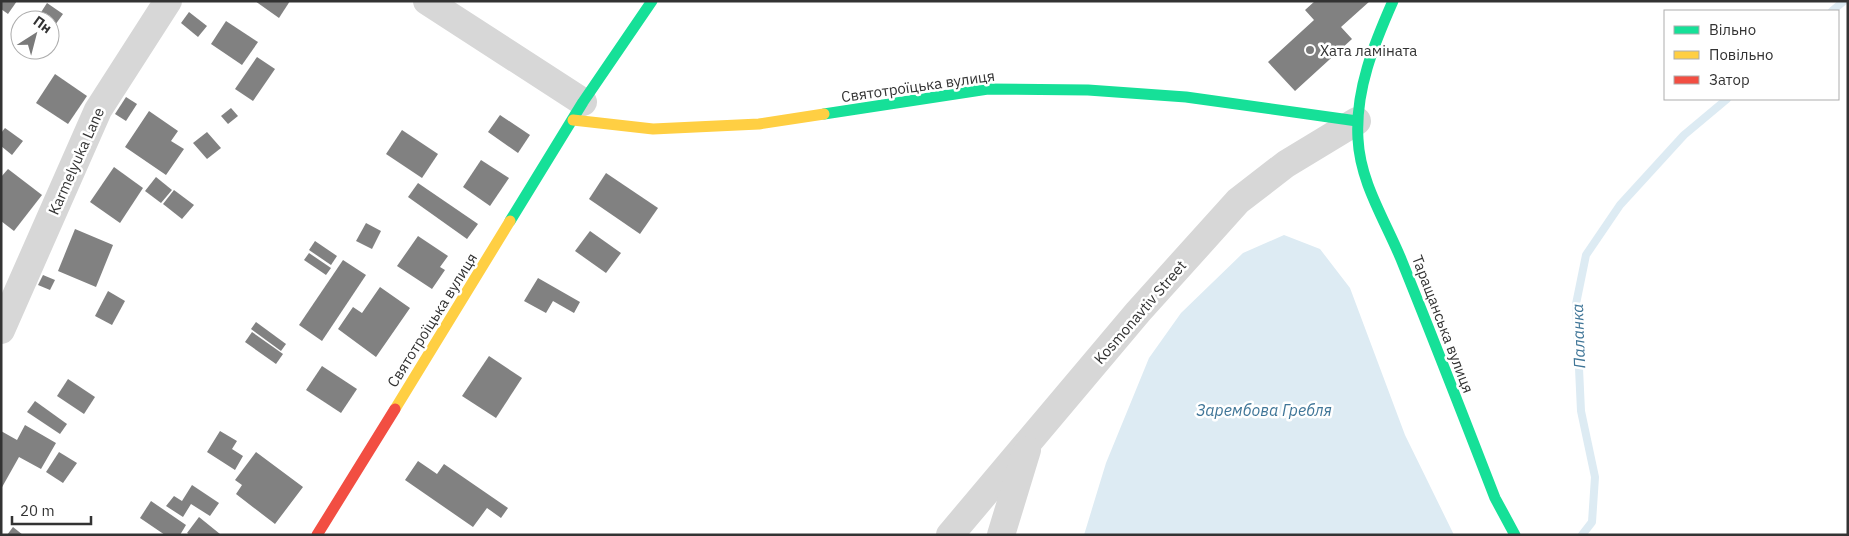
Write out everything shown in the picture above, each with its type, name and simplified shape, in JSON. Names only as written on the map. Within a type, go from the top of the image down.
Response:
[{"type":"street","name":"Karmelyuka Lane","points":[[1,330],[98,110],[168,1]]},
{"type":"street","points":[[427,1],[578,111],[652,1]]},
{"type":"street","name":"Таращанська вулиця","points":[[1393,1],[1372,53],[1363,85],[1358,120],[1359,151],[1370,191],[1398,252],[1495,498],[1515,535]]},
{"type":"street","name":"Святотроїцька вулиця","points":[[317,535],[578,111],[653,129],[759,124],[988,89],[1008,89],[1088,90],[1186,97],[1358,120]]},
{"type":"street","name":"Kosmonavtiv Street","points":[[950,535],[1138,312],[1238,201],[1286,164],[1358,120]]},
{"type":"street","points":[[1001,535],[1030,440]]},
{"type":"water","name":"Зарембова Гребля","points":[[1284,235],[1320,249],[1350,288],[1405,435],[1454,535],[1084,535],[1106,463],[1149,358],[1181,313],[1243,253]]},
{"type":"building","points":[[1,1],[17,1],[8,14],[1,9]]},
{"type":"building","points":[[255,1],[290,1],[279,18]]},
{"type":"building","name":"Хата ламіната","points":[[1315,1],[1370,1],[1341,27],[1352,39],[1295,91],[1268,62],[1314,20],[1305,10]]},
{"type":"building","points":[[47,3],[57,10],[42,10]]},
{"type":"building","points":[[189,12],[207,26],[198,37],[181,23]]},
{"type":"building","points":[[226,21],[258,42],[242,65],[211,44]]},
{"type":"building","points":[[257,57],[275,69],[253,101],[235,89]]},
{"type":"building","points":[[55,74],[87,96],[68,124],[36,103]]},
{"type":"building","points":[[126,97],[137,104],[126,121],[115,114]]},
{"type":"building","points":[[231,108],[238,116],[228,124],[221,116]]},
{"type":"building","points":[[149,111],[178,131],[171,141],[184,149],[166,175],[125,147]]},
{"type":"building","points":[[500,115],[530,135],[518,153],[488,132]]},
{"type":"building","points":[[5,128],[23,141],[12,155],[1,146],[1,133]]},
{"type":"building","points":[[402,130],[438,154],[422,178],[386,154]]},
{"type":"building","points":[[207,132],[221,148],[207,159],[193,143]]},
{"type":"building","points":[[481,160],[509,178],[490,206],[463,187]]},
{"type":"building","points":[[114,167],[143,188],[120,223],[90,202]]},
{"type":"building","points":[[8,169],[42,195],[14,231],[1,221],[1,177]]},
{"type":"building","points":[[606,173],[658,208],[640,234],[589,199]]},
{"type":"building","points":[[156,177],[172,190],[161,203],[145,191]]},
{"type":"building","points":[[418,183],[478,224],[467,239],[408,197]]},
{"type":"building","points":[[174,190],[194,205],[182,219],[163,204]]},
{"type":"building","points":[[366,223],[381,231],[372,249],[356,241]]},
{"type":"building","points":[[75,229],[113,245],[96,287],[58,271]]},
{"type":"building","points":[[590,231],[621,253],[606,273],[575,251]]},
{"type":"building","points":[[418,236],[448,256],[440,267],[445,270],[432,289],[397,266]]},
{"type":"building","points":[[315,241],[337,256],[331,265],[309,250]]},
{"type":"building","points":[[309,253],[331,268],[326,275],[304,260]]},
{"type":"building","points":[[343,260],[366,275],[322,341],[299,325]]},
{"type":"building","points":[[43,275],[55,280],[50,290],[38,285]]},
{"type":"building","points":[[538,278],[580,302],[574,313],[553,301],[546,313],[524,301]]},
{"type":"building","points":[[380,287],[410,308],[376,357],[338,329],[353,307],[362,313]]},
{"type":"building","points":[[108,291],[125,301],[112,325],[95,316]]},
{"type":"building","points":[[256,322],[286,344],[281,351],[251,329]]},
{"type":"building","points":[[252,332],[283,354],[276,364],[245,342]]},
{"type":"building","points":[[489,356],[522,378],[496,418],[462,396]]},
{"type":"building","points":[[322,366],[357,389],[341,413],[306,390]]},
{"type":"building","points":[[68,379],[95,397],[84,414],[57,396]]},
{"type":"building","points":[[35,401],[67,424],[60,434],[27,412]]},
{"type":"building","points":[[25,425],[56,443],[41,469],[19,457],[1,489],[1,431],[17,440]]},
{"type":"building","points":[[220,431],[237,441],[232,449],[243,456],[235,470],[207,452]]},
{"type":"building","points":[[59,452],[77,463],[63,483],[46,472]]},
{"type":"building","points":[[256,452],[303,487],[275,524],[236,494],[242,485],[235,480]]},
{"type":"building","points":[[418,461],[437,474],[444,464],[508,508],[501,518],[487,508],[473,527],[405,480]]},
{"type":"building","points":[[192,485],[219,503],[210,516],[191,504],[183,517],[166,506],[174,496],[182,501]]},
{"type":"building","points":[[151,501],[186,525],[180,535],[165,535],[140,518]]},
{"type":"building","points":[[199,517],[220,534],[190,535],[187,533]]},
{"type":"building","points":[[13,527],[23,535],[7,535]]},
{"type":"waterway","name":"Паланка","points":[[1833,10],[1844,1]]},
{"type":"waterway","name":"Паланка","points":[[1582,535],[1592,522],[1595,477],[1581,411],[1576,304],[1586,255],[1620,205],[1684,135],[1726,100]]},
{"type":"traffic: fast","points":[[510,221],[583,102],[652,1]]},
{"type":"traffic: fast","points":[[1393,1],[1379,34],[1363,85],[1358,121],[1358,139],[1363,170],[1368,186],[1401,259],[1437,348],[1495,498],[1515,535]]},
{"type":"traffic: fast","points":[[824,114],[988,89],[1088,90],[1186,97],[1357,121]]},
{"type":"traffic: slow","points":[[573,120],[653,129],[759,124],[824,114]]},
{"type":"traffic: slow","points":[[395,409],[510,221]]},
{"type":"traffic: jam","points":[[317,535],[395,409]]},
{"type":"place","name":"Хата ламіната","points":[[1310,50]]}]
